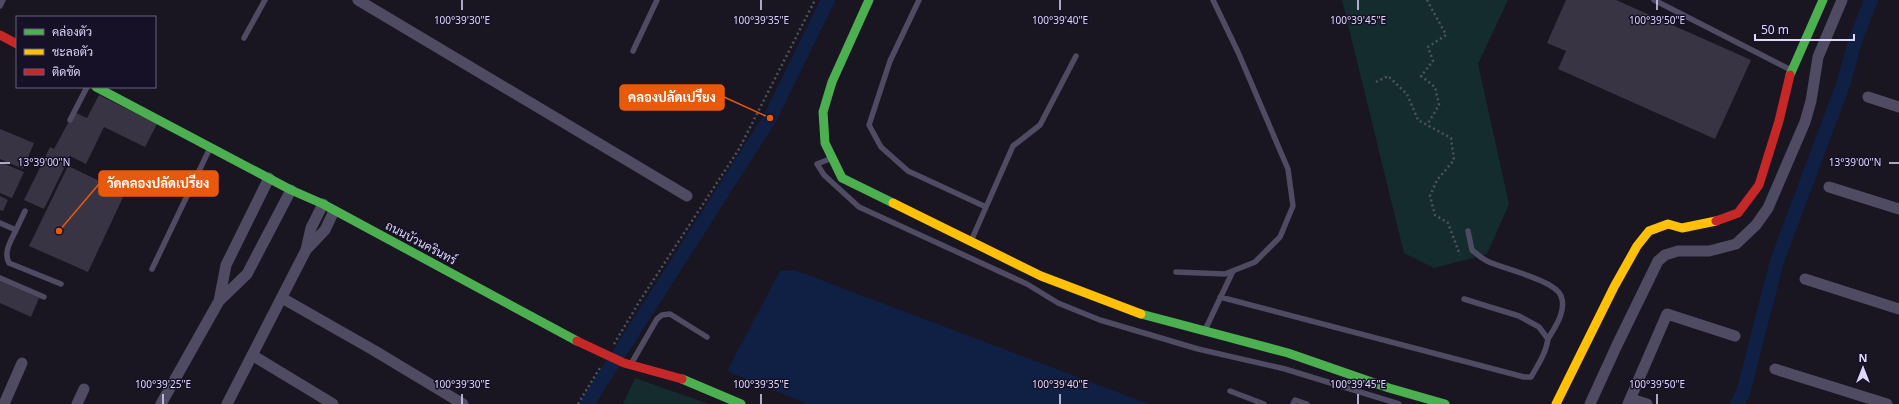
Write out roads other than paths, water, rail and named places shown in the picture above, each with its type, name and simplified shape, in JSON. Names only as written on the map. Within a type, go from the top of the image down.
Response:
[{"type":"street","points":[[358,0],[687,196]]},
{"type":"street","points":[[870,0],[832,82],[823,112],[825,143],[842,178],[1041,276],[1152,318],[1288,352],[1389,388],[1445,404]]},
{"type":"street","points":[[1556,404],[1618,280],[1637,246],[1649,231],[1668,224],[1682,228],[1725,219],[1738,213],[1759,185],[1779,121],[1791,70],[1823,0]]},
{"type":"street","points":[[1590,404],[1658,261],[1665,255],[1678,251],[1709,251],[1736,244],[1756,225],[1768,208],[1805,122],[1811,101],[1818,57],[1842,0]]},
{"type":"street","points":[[0,35],[16,43]]},
{"type":"street","name":"ถนนบัวนครินทร์","points":[[98,88],[291,190],[323,204],[585,345],[627,364],[680,378],[741,404]]},
{"type":"street","points":[[1868,97],[1899,107]]},
{"type":"street","points":[[219,301],[226,265],[270,178]]},
{"type":"street","points":[[1829,187],[1899,209]]},
{"type":"street","points":[[161,404],[219,301],[247,274],[291,190]]},
{"type":"street","points":[[227,404],[306,250],[311,228],[323,204]]},
{"type":"street","points":[[306,250],[325,230],[334,211]]},
{"type":"street","points":[[1805,279],[1899,309]]},
{"type":"street","points":[[282,298],[375,351],[463,404]]},
{"type":"street","points":[[1647,404],[1629,401],[1667,314],[1735,336]]},
{"type":"street","points":[[252,355],[333,404]]},
{"type":"street","points":[[4,404],[22,363]]},
{"type":"street","points":[[1775,369],[1887,404]]},
{"type":"street","points":[[77,404],[84,389]]},
{"type":"lane","points":[[0,6],[3,0]]},
{"type":"lane","points":[[244,38],[265,0]]},
{"type":"lane","points":[[633,52],[657,0]]},
{"type":"lane","points":[[919,0],[890,61],[870,125],[881,147],[908,171],[986,207]]},
{"type":"lane","points":[[1176,272],[1225,274],[1255,262],[1280,237],[1293,206],[1288,169],[1238,52],[1213,0]]},
{"type":"lane","points":[[1654,0],[1791,70]]},
{"type":"lane","points":[[971,241],[1013,146],[1040,125],[1076,56]]},
{"type":"lane","points":[[70,120],[86,88]]},
{"type":"lane","points":[[152,269],[210,147]]},
{"type":"lane","points":[[832,158],[817,164],[824,175],[859,207],[1027,284],[1058,303],[1100,320],[1190,347],[1285,369],[1399,404]]},
{"type":"lane","points":[[25,212],[16,230],[6,257],[9,262],[61,284]]},
{"type":"lane","points":[[0,223],[16,230]]},
{"type":"lane","points":[[1220,297],[1531,377],[1540,362],[1548,339],[1559,319],[1563,307],[1561,295],[1550,285],[1486,261],[1472,250],[1468,231]]},
{"type":"lane","points":[[1204,331],[1232,271]]},
{"type":"lane","points":[[0,278],[44,297]]},
{"type":"lane","points":[[1464,299],[1519,316],[1539,327],[1548,339]]},
{"type":"lane","points":[[627,364],[657,319],[662,315],[670,314],[707,337]]},
{"type":"lane","points":[[1230,391],[1264,404]]},
{"type":"lane","points":[[1294,404],[1295,400],[1307,404]]},
{"type":"water","points":[[795,270],[1149,404],[808,404],[727,371],[780,271]]},
{"type":"waterway","points":[[587,404],[770,118],[828,0]]},
{"type":"waterway","points":[[1737,404],[1743,393],[1777,261],[1844,82],[1855,41],[1871,0]]},
{"type":"place","name":"คลองปลัดเปรียง","points":[[770,118]]},
{"type":"place","name":"วัดคลองปลัดเปรียง","points":[[59,231]]}]
